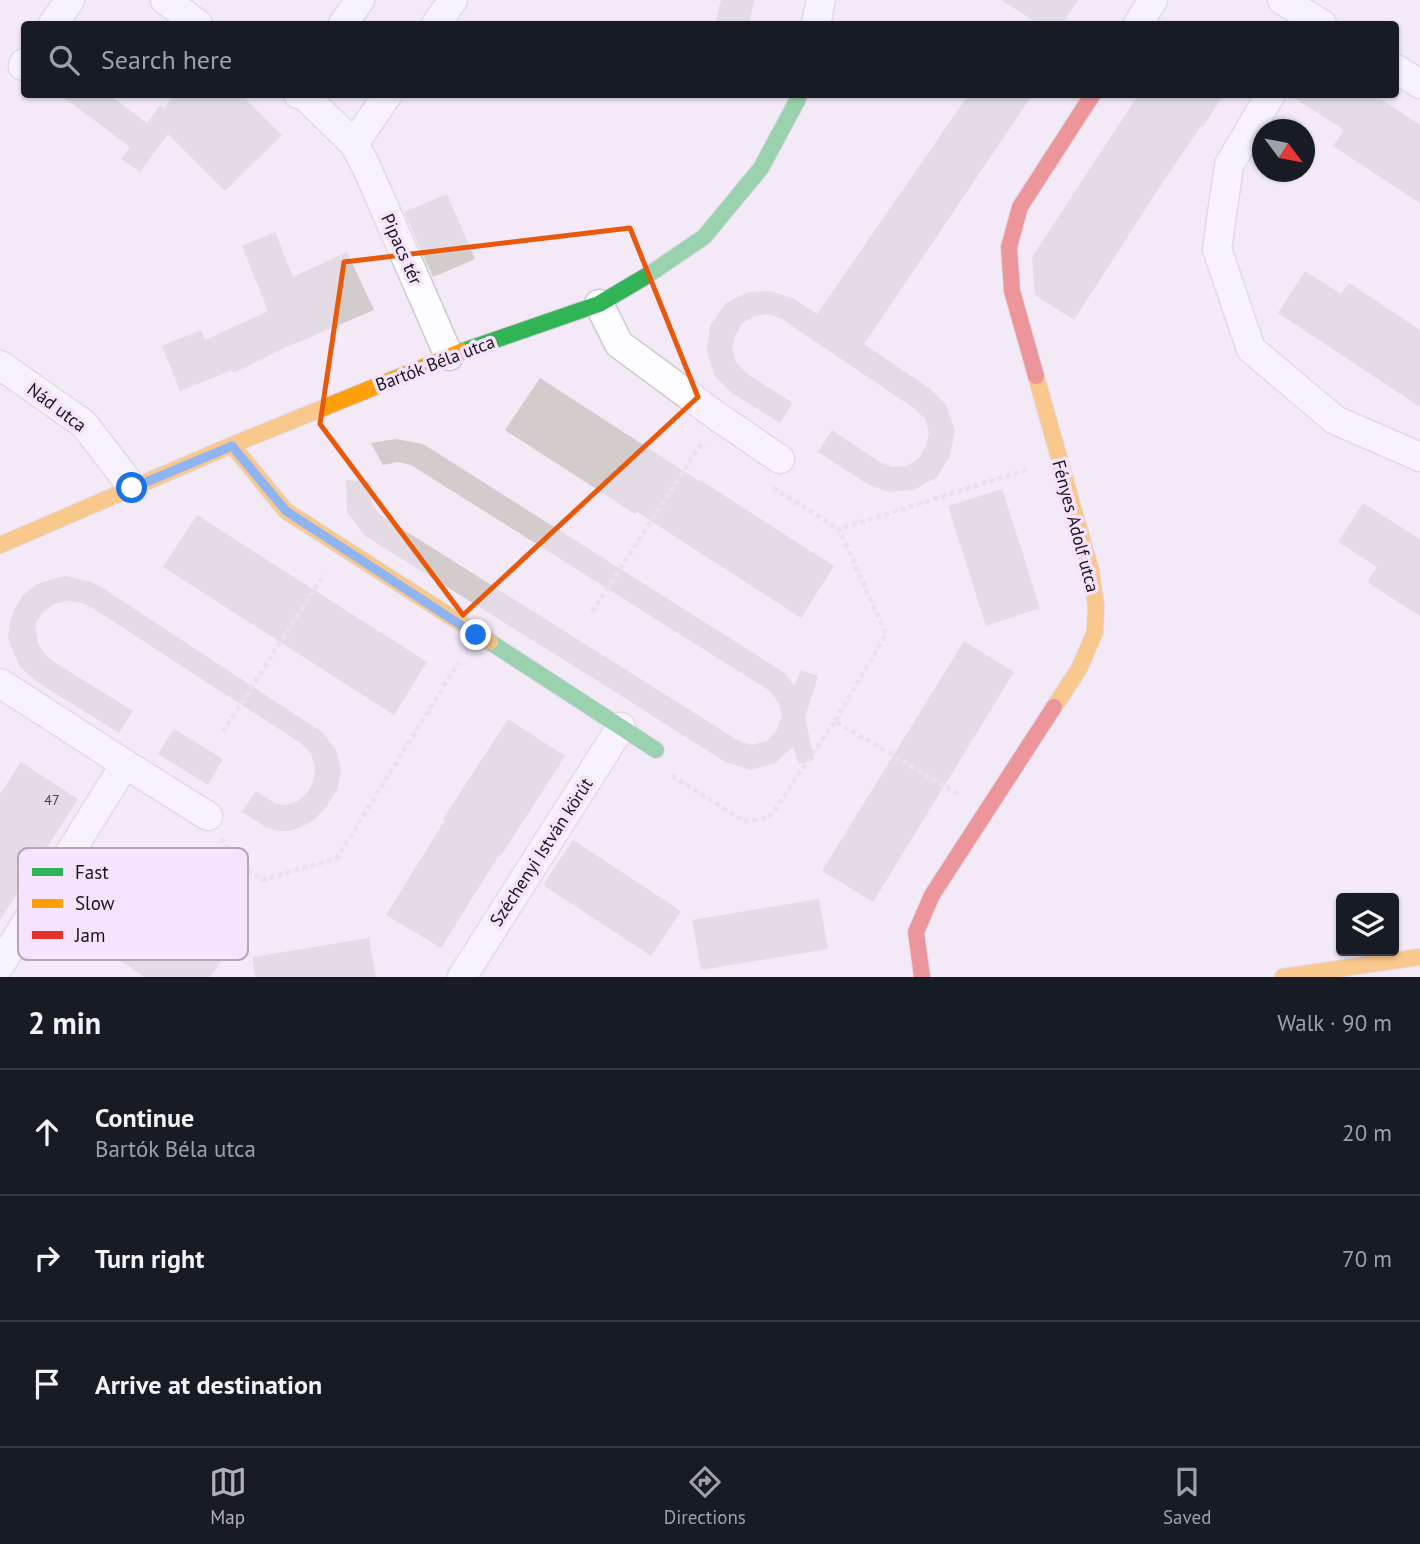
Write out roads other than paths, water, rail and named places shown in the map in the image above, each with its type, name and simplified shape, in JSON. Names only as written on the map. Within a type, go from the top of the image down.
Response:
[{"type":"street","points":[[55,21],[70,0]]},
{"type":"street","points":[[165,0],[194,21]]},
{"type":"street","points":[[345,21],[360,0]]},
{"type":"street","points":[[438,21],[453,0]]},
{"type":"street","points":[[817,21],[821,0]]},
{"type":"street","points":[[1140,21],[1153,0]]},
{"type":"street","points":[[1282,0],[1313,21]]},
{"type":"street","points":[[1399,71],[1420,84]]},
{"type":"street","name":"Pipacs tér","points":[[307,98],[354,144],[449,356]]},
{"type":"street","points":[[354,144],[385,98]]},
{"type":"street","name":"Bartók Béla utca","points":[[0,545],[449,356],[599,304],[704,237],[761,168],[798,98]]},
{"type":"street","name":"Fényes Adolf utca","points":[[922,977],[916,932],[932,895],[1079,669],[1095,632],[1096,606],[1090,572],[1012,291],[1009,247],[1020,207],[1090,98]]},
{"type":"street","points":[[1269,98],[1229,165],[1217,249],[1251,349],[1335,420],[1420,457]]},
{"type":"street","points":[[599,304],[619,344],[780,459]]},
{"type":"street","name":"Nád utca","points":[[0,365],[84,424],[132,488]]},
{"type":"street","points":[[232,446],[286,511],[656,750]]},
{"type":"street","points":[[0,683],[208,816]]},
{"type":"street","name":"Széchenyi István körút","points":[[461,977],[621,727]]},
{"type":"street","points":[[73,848],[125,764]]},
{"type":"street","points":[[0,965],[18,936]]},
{"type":"street","points":[[1283,977],[1420,957]]}]
